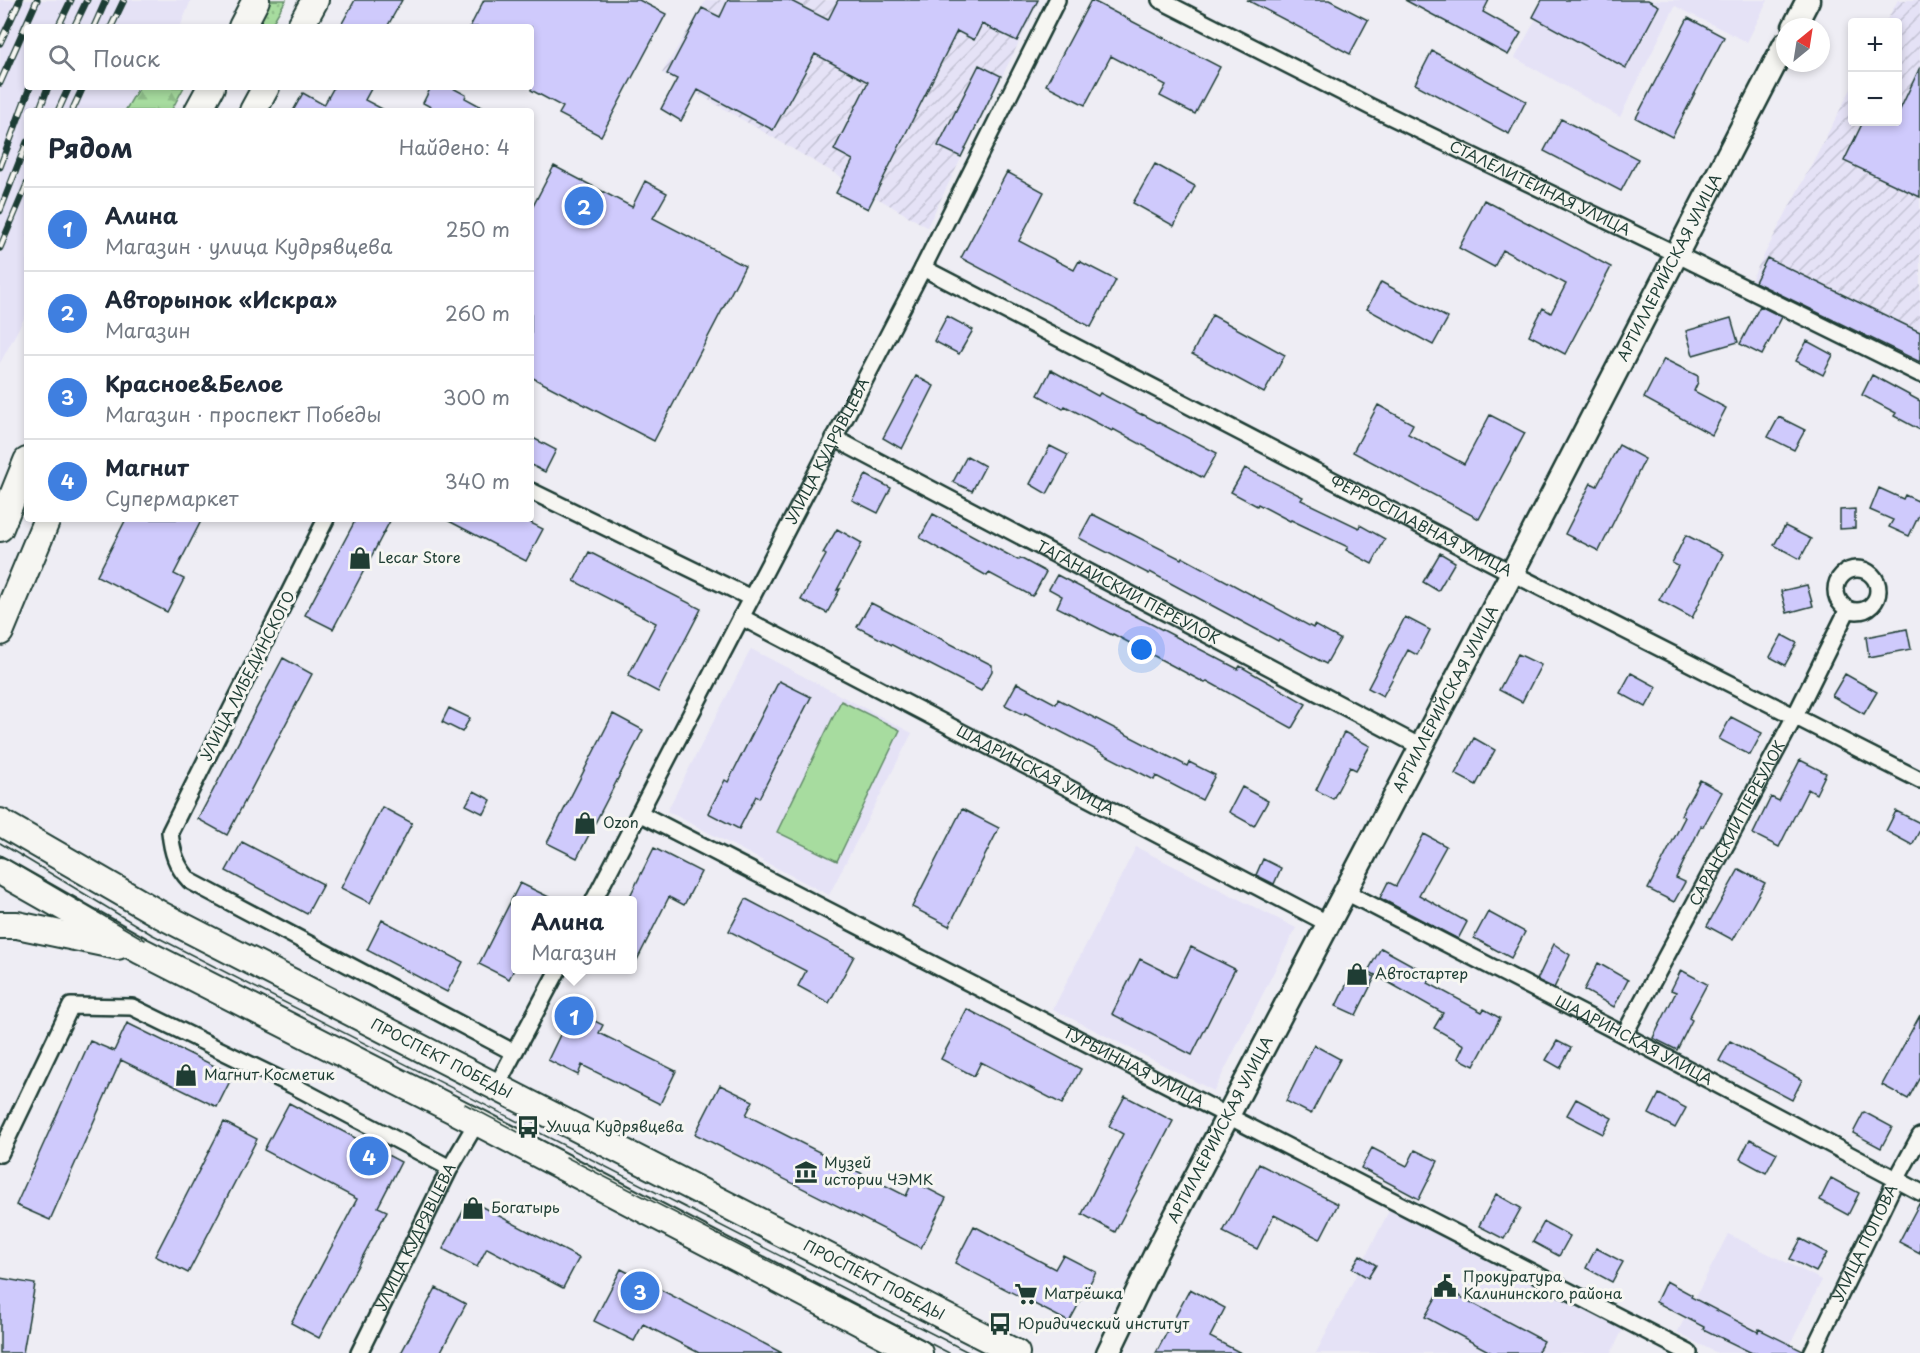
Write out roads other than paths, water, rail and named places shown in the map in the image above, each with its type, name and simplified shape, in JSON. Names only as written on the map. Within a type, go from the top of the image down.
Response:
[{"type":"main road","points":[[244,24],[256,0]]},
{"type":"main road","points":[[302,24],[315,0]]},
{"type":"main road","points":[[200,108],[209,90]]},
{"type":"main road","points":[[255,108],[264,90]]},
{"type":"main road","points":[[0,528],[24,468]]},
{"type":"main road","points":[[0,632],[46,522]]},
{"type":"main road","name":"ПРОСПЕКТ ПОБЕДЫ","points":[[0,822],[161,915],[1016,1353]]},
{"type":"main road","points":[[0,871],[141,951],[477,1122],[919,1353]]},
{"type":"main road","points":[[0,924],[141,951]]},
{"type":"street","name":"УЛИЦА КУДРЯВЦЕВА","points":[[596,896],[923,268],[1057,0]]},
{"type":"street","name":"СТАЛЕЛИТЕЙНАЯ УЛИЦА","points":[[1161,0],[1371,107],[1920,374]]},
{"type":"street","points":[[1799,18],[1808,0]]},
{"type":"street","name":"АРТИЛЛЕРИЙСКАЯ УЛИЦА","points":[[1108,1353],[1156,1253],[1512,573],[1776,61]]},
{"type":"street","name":"ФЕРРОСПЛАВНАЯ УЛИЦА","points":[[923,268],[1512,573],[1920,780]]},
{"type":"street","name":"ТАГАНАЙСКИЙ ПЕРЕУЛОК","points":[[834,438],[1421,747]]},
{"type":"street","points":[[534,492],[751,598]]},
{"type":"street","name":"УЛИЦА ЛИБЕДИНСКОГО","points":[[325,522],[170,832],[172,852],[180,871],[190,881],[513,1052]]},
{"type":"street","name":"САРАНСКИЙ ПЕРЕУЛОК","points":[[1624,1035],[1795,716],[1848,609]]},
{"type":"street","name":"ШАДРИНСКАЯ УЛИЦА","points":[[741,616],[1327,923]]},
{"type":"street","name":"ТУРБИННАЯ УЛИЦА","points":[[640,814],[1689,1353]]},
{"type":"street","name":"ШАДРИНСКАЯ УЛИЦА","points":[[1344,891],[1624,1035],[1920,1192]]},
{"type":"street","points":[[496,1087],[555,974]]},
{"type":"street","points":[[0,1154],[71,1006],[132,1007],[292,1085],[450,1168]]},
{"type":"street","name":"УЛИЦА КУДРЯВЦЕВА","points":[[359,1353],[450,1168],[477,1122]]},
{"type":"street","name":"УЛИЦА ПОПОВА","points":[[1812,1353],[1896,1180],[1920,1136]]},
{"type":"tram line","points":[[0,843],[151,934],[970,1353]]},
{"type":"tram line","points":[[0,855],[145,940]]},
{"type":"tram line","points":[[465,1104],[518,1132]]},
{"type":"tram line","points":[[566,1157],[949,1353]]},
{"type":"railway","points":[[0,43],[20,0]]},
{"type":"railway","points":[[26,24],[37,0]]},
{"type":"railway","points":[[59,24],[71,0]]},
{"type":"railway","points":[[75,24],[87,0]]},
{"type":"railway","points":[[95,24],[106,0]]},
{"type":"railway","points":[[112,24],[124,0]]},
{"type":"railway","points":[[0,83],[24,29]]},
{"type":"railway","points":[[0,167],[29,90]]},
{"type":"railway","points":[[40,108],[47,90]]},
{"type":"railway","points":[[59,108],[68,90]]},
{"type":"railway","points":[[73,108],[82,90]]},
{"type":"railway","points":[[0,211],[24,150]]},
{"type":"railway","points":[[0,248],[24,191]]},
{"type":"place","name":"Авторынок «Искра»","points":[[584,206]]},
{"type":"place","name":"Lecar Store","points":[[360,558]]},
{"type":"place","name":"Ozon","points":[[585,823]]},
{"type":"place","name":"Автостартер","points":[[1357,974]]},
{"type":"place","name":"Алина","points":[[574,1016]]},
{"type":"place","name":"Магнит Косметик","points":[[186,1075]]},
{"type":"place","name":"Улица Кудрявцева","points":[[528,1127]]},
{"type":"place","name":"Магнит","points":[[369,1156]]},
{"type":"place","name":"Музей истории ЧЭМК","points":[[806,1172]]},
{"type":"place","name":"Богатырь","points":[[473,1208]]},
{"type":"place","name":"Прокуратура Калининского района","points":[[1445,1286]]},
{"type":"place","name":"Красное&Белое","points":[[640,1291]]},
{"type":"place","name":"Матрёшка","points":[[1026,1294]]},
{"type":"place","name":"Юридический институт","points":[[1000,1324]]}]
